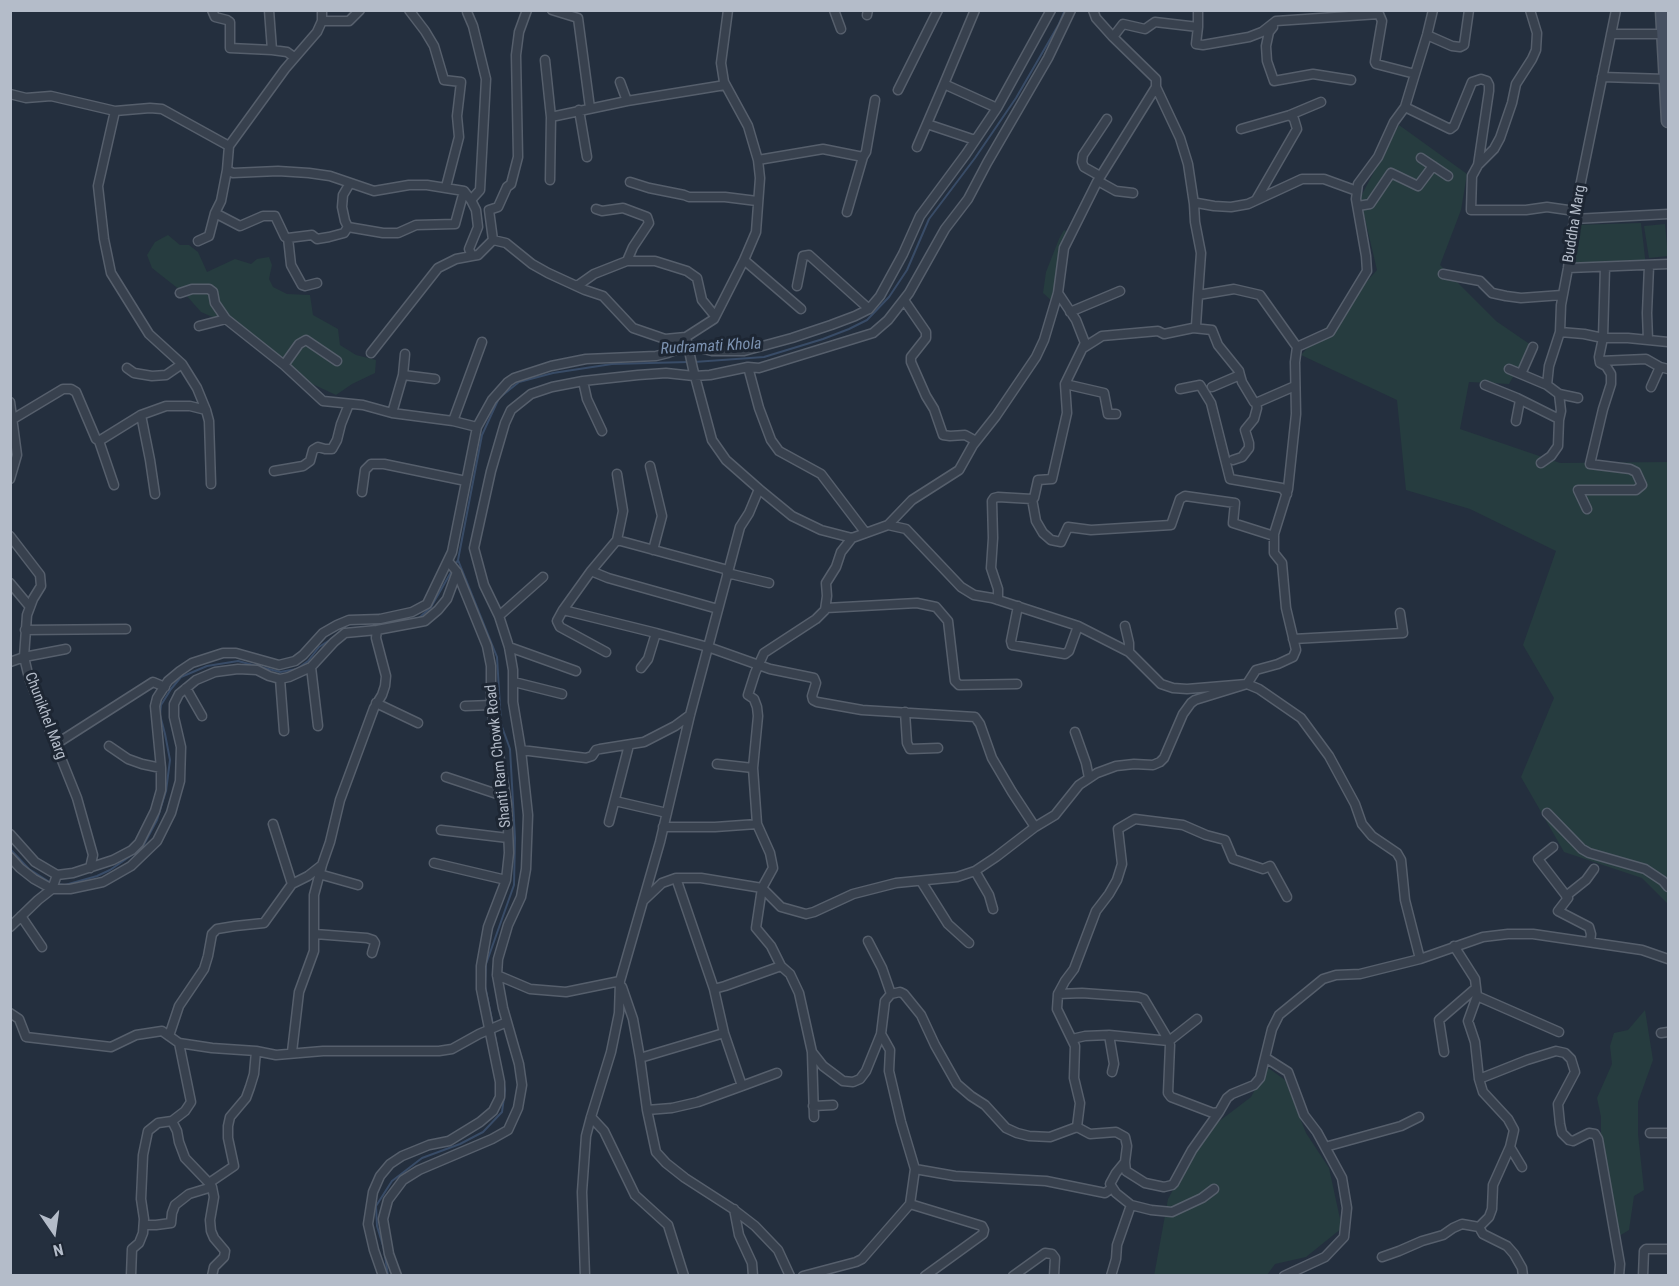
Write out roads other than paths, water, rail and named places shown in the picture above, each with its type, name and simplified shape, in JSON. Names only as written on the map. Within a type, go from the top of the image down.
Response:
[{"type":"main road","points":[[1662,10],[1668,121]]},
{"type":"street","points":[[212,10],[215,17],[230,22],[230,48],[287,52],[294,57]]},
{"type":"street","points":[[269,10],[272,50]]},
{"type":"street","points":[[198,241],[209,236],[221,201],[229,146],[294,57],[312,39],[322,21],[322,10]]},
{"type":"street","points":[[322,21],[350,21],[360,10]]},
{"type":"street","points":[[409,10],[434,46],[444,80],[461,82],[457,116],[459,137],[446,187]]},
{"type":"street","points":[[494,240],[489,210],[498,207],[507,187],[512,184],[518,157],[516,55],[519,32],[527,10]]},
{"type":"street","points":[[552,10],[578,18],[590,108]]},
{"type":"street","points":[[10,927],[54,882],[113,860],[140,843],[155,811],[161,790],[161,768],[154,706],[168,681],[180,671],[192,663],[223,653],[279,665],[295,661],[323,633],[343,622],[380,619],[412,612],[427,604],[452,552],[477,427],[496,394],[508,381],[551,366],[586,359],[656,356],[668,353],[688,345],[714,319],[756,232],[760,178],[758,160],[748,126],[725,85],[721,63],[728,10]]},
{"type":"street","points":[[834,10],[841,29]]},
{"type":"street","points":[[898,90],[938,10]]},
{"type":"street","points":[[917,147],[975,10]]},
{"type":"street","points":[[494,240],[506,243],[532,264],[548,273],[603,296],[633,328],[712,351],[744,351],[855,316],[868,309],[880,296],[920,216],[997,108],[1051,10]]},
{"type":"street","points":[[397,1275],[389,1254],[382,1219],[388,1200],[403,1180],[419,1170],[508,1130],[518,1108],[522,1085],[519,1064],[504,1022],[497,975],[498,959],[520,897],[526,869],[528,815],[513,702],[514,682],[509,647],[500,616],[484,585],[474,548],[491,471],[511,410],[531,394],[552,387],[583,381],[666,373],[694,372],[710,375],[748,367],[759,368],[873,333],[888,320],[909,293],[945,229],[968,199],[1048,58],[1071,10]]},
{"type":"street","points":[[1093,10],[1096,18],[1113,37],[1156,79],[1156,87],[1180,138],[1188,164],[1201,253],[1196,326],[1194,328]]},
{"type":"street","points":[[1198,10],[1196,44],[1203,45],[1249,37],[1262,32],[1276,21],[1379,14],[1382,21],[1376,64],[1414,74]]},
{"type":"street","points":[[1297,347],[1330,332],[1367,271],[1358,206],[1358,184],[1378,157],[1394,122],[1405,108],[1433,10]]},
{"type":"street","points":[[1427,35],[1452,46],[1464,45],[1469,10]]},
{"type":"street","points":[[1530,10],[1537,33],[1536,50],[1516,84],[1500,138],[1472,176],[1471,210],[1527,210],[1547,207],[1575,215],[1668,214]]},
{"type":"street","name":"Buddha Marg","points":[[1547,385],[1560,332],[1562,296],[1575,215],[1616,10]]},
{"type":"street","points":[[467,12],[473,26],[486,78],[480,190],[471,200]]},
{"type":"street","points":[[1276,21],[1269,32],[1266,46],[1267,61],[1271,78],[1274,81],[1313,74],[1351,80]]},
{"type":"street","points":[[1113,37],[1123,24],[1145,29],[1155,22],[1198,27]]},
{"type":"street","points":[[1611,34],[1663,34]]},
{"type":"street","points":[[545,60],[551,117],[550,180]]},
{"type":"street","points":[[1602,77],[1667,74]]},
{"type":"street","points":[[1405,108],[1450,129],[1454,126],[1472,82],[1481,79],[1487,81],[1489,91],[1478,165]]},
{"type":"street","points":[[620,82],[627,101]]},
{"type":"street","points":[[944,84],[997,108]]},
{"type":"street","points":[[551,117],[627,101],[725,85]]},
{"type":"street","points":[[814,1117],[812,1053],[799,993],[790,974],[781,966],[771,946],[756,928],[762,888],[773,868],[770,853],[756,824],[753,768],[758,706],[748,695],[755,673],[764,653],[816,620],[825,608],[826,583],[836,567],[841,552],[852,538],[888,525],[912,500],[959,470],[976,441],[996,416],[1036,357],[1044,340],[1058,293],[1064,248],[1099,179],[1156,87]]},
{"type":"street","points":[[10,94],[26,98],[51,96],[115,111],[162,109],[229,146]]},
{"type":"street","points":[[847,212],[866,152],[875,100]]},
{"type":"street","points":[[1241,129],[1290,115],[1321,102]]},
{"type":"street","points":[[115,111],[98,186],[111,273],[149,334],[182,364],[196,388],[206,410],[210,430],[211,484]]},
{"type":"street","points":[[579,111],[587,157]]},
{"type":"street","points":[[1256,200],[1297,129],[1290,115]]},
{"type":"street","points":[[1107,119],[1083,155],[1082,162],[1084,167],[1116,191],[1133,193]]},
{"type":"street","points":[[927,124],[975,140]]},
{"type":"street","points":[[758,160],[823,149],[863,158]]},
{"type":"street","points":[[1421,158],[1448,176]]},
{"type":"street","points":[[1358,206],[1370,204],[1391,173],[1418,186],[1433,166]]},
{"type":"street","points":[[226,170],[233,173],[278,171],[309,173],[330,176],[374,191],[409,185],[427,185],[464,191],[476,210],[478,227],[469,249],[472,256]]},
{"type":"street","points":[[1194,204],[1231,207],[1248,204],[1302,179],[1324,179],[1357,191]]},
{"type":"street","points":[[630,182],[689,197],[725,197],[757,201]]},
{"type":"street","points":[[348,226],[342,207],[343,195],[350,183]]},
{"type":"street","points":[[348,226],[383,233],[398,233],[416,225],[455,224],[464,191]]},
{"type":"street","points":[[596,209],[602,211],[623,208],[647,217],[649,223],[633,247],[627,261]]},
{"type":"street","points":[[215,213],[240,226],[263,216],[275,216],[285,237],[288,238],[291,265],[302,285],[317,283]]},
{"type":"street","points":[[288,238],[312,235],[317,239],[329,237],[344,233],[348,226]]},
{"type":"street","points":[[371,353],[438,268],[456,260],[478,255],[494,240]]},
{"type":"street","points":[[797,286],[803,256],[809,255],[868,309]]},
{"type":"street","points":[[744,260],[801,309]]},
{"type":"street","points":[[577,286],[594,274],[627,261],[655,261],[687,272],[697,278],[702,300],[715,316]]},
{"type":"street","points":[[1568,268],[1668,264]]},
{"type":"street","points":[[1648,340],[1649,266]]},
{"type":"street","points":[[1587,509],[1578,490],[1636,490],[1642,485],[1636,472],[1630,469],[1590,464],[1611,384],[1611,374],[1599,357],[1603,338],[1605,267]]},
{"type":"street","points":[[1443,274],[1480,281],[1492,293],[1506,296],[1521,298],[1562,296]]},
{"type":"street","points":[[180,293],[192,289],[209,289],[213,292],[215,303],[226,319],[284,365],[323,401],[363,405],[392,413],[453,421],[477,427]]},
{"type":"street","points":[[645,900],[662,883],[676,878],[701,878],[762,888],[781,907],[806,914],[854,894],[896,883],[957,877],[975,871],[1054,815],[1079,785],[1089,778],[1116,766],[1153,765],[1160,762],[1164,758],[1183,714],[1195,700],[1247,684],[1256,670],[1293,657],[1296,650],[1286,608],[1282,562],[1274,553],[1274,536],[1287,494],[1296,414],[1297,347],[1260,295],[1234,289],[1198,295]]},
{"type":"street","points":[[1070,312],[1120,291]]},
{"type":"street","points":[[1058,293],[1076,320],[1085,343],[1065,384],[1067,413],[1052,479],[1038,480],[1032,499],[1036,521],[1044,533],[1051,540],[1061,542],[1068,527],[1100,530],[1171,525],[1180,499],[1185,496],[1235,503],[1233,523],[1274,536]]},
{"type":"street","points":[[904,300],[926,332],[926,338],[912,357],[911,362],[934,409],[943,435],[965,435],[976,441]]},
{"type":"street","points":[[199,327],[226,319]]},
{"type":"street","points":[[1083,348],[1102,336],[1158,331],[1164,334],[1194,328],[1212,330],[1218,345],[1239,371],[1242,382],[1257,408],[1254,420],[1245,430],[1249,448],[1242,457],[1233,460]]},
{"type":"street","points":[[1560,332],[1603,338],[1668,342]]},
{"type":"street","points":[[284,365],[298,344],[306,340],[338,361]]},
{"type":"street","points":[[453,421],[482,342]]},
{"type":"street","points":[[688,345],[712,440],[726,460],[792,516],[821,530],[852,538]]},
{"type":"street","points":[[1521,374],[1533,347]]},
{"type":"street","points":[[392,413],[403,375],[405,354]]},
{"type":"street","points":[[1600,360],[1646,359],[1664,368],[1651,387]]},
{"type":"street","points":[[127,368],[134,374],[166,375],[182,364]]},
{"type":"street","points":[[748,367],[759,408],[771,440],[778,451],[821,474],[865,532]]},
{"type":"street","points":[[1509,369],[1547,385],[1559,394],[1578,398]]},
{"type":"street","points":[[403,375],[435,379]]},
{"type":"street","points":[[1212,387],[1240,375]]},
{"type":"street","points":[[583,381],[587,399],[602,431]]},
{"type":"street","points":[[1103,382],[1108,414],[1116,414]]},
{"type":"street","points":[[1065,384],[1104,393]]},
{"type":"street","points":[[1180,389],[1200,385],[1211,403],[1230,479],[1282,488],[1287,494]]},
{"type":"street","points":[[1485,385],[1559,419]]},
{"type":"street","points":[[1256,403],[1296,386]]},
{"type":"street","points":[[13,419],[63,389],[76,392],[96,439],[99,441],[114,484]]},
{"type":"street","points":[[1541,463],[1551,456],[1558,446],[1561,411],[1559,394]]},
{"type":"street","points":[[1516,421],[1520,400]]},
{"type":"street","points":[[10,402],[17,455],[10,479]]},
{"type":"street","points":[[273,471],[303,466],[310,461],[313,450],[318,447],[332,449],[349,404]]},
{"type":"street","points":[[99,441],[141,415],[166,406],[190,406],[206,410]]},
{"type":"street","points":[[141,415],[155,494]]},
{"type":"street","points":[[362,492],[365,470],[371,464],[384,464],[466,481]]},
{"type":"street","points":[[650,466],[662,516],[653,550]]},
{"type":"street","points":[[606,652],[560,627],[557,621],[591,571],[617,540],[623,512],[617,474]]},
{"type":"street","points":[[585,1275],[582,1192],[586,1136],[611,1052],[619,1013],[620,981],[645,900],[690,715],[740,527],[759,489]]},
{"type":"street","points":[[998,600],[998,589],[992,568],[993,498],[1032,499]]},
{"type":"street","points":[[888,525],[906,529],[961,587],[974,595],[998,600],[1078,626],[1129,652],[1161,684],[1187,689],[1247,684],[1259,688],[1301,718],[1329,756],[1355,804],[1362,824],[1372,836],[1397,852],[1401,860],[1405,900],[1420,959]]},
{"type":"street","name":"Chunikhel Marg","points":[[10,536],[40,575],[41,586],[30,607],[25,630],[24,657],[29,678],[76,798],[93,855],[90,868]]},
{"type":"street","points":[[617,540],[769,584]]},
{"type":"street","name":"Shanti Ram Chowk Road","points":[[383,1275],[368,1224],[373,1192],[380,1176],[390,1164],[402,1156],[429,1145],[449,1141],[480,1122],[493,1111],[500,1097],[500,1082],[480,990],[481,966],[488,927],[506,880],[509,853],[506,797],[491,705],[491,666],[487,646],[457,572],[448,561]]},
{"type":"street","points":[[591,571],[608,578],[718,609]]},
{"type":"street","points":[[10,857],[34,879],[54,882],[70,889],[103,882],[131,866],[158,841],[171,813],[180,781],[181,747],[174,717],[174,704],[179,694],[196,680],[215,672],[238,669],[257,670],[280,679],[311,668],[345,633],[425,621],[447,599],[457,572]]},
{"type":"street","points":[[500,616],[543,577]]},
{"type":"street","points":[[10,582],[30,607]]},
{"type":"street","points":[[825,608],[917,603],[936,607],[948,621],[955,681],[959,685],[1017,684]]},
{"type":"street","points":[[1018,606],[1012,645],[1065,654],[1069,651],[1078,626]]},
{"type":"street","points":[[563,610],[708,647],[770,669],[814,678],[816,683],[812,696],[817,702],[862,710],[975,717],[980,724],[992,758],[1011,792],[1035,827]]},
{"type":"street","points":[[1293,639],[1403,633],[1400,613]]},
{"type":"street","points":[[1125,626],[1129,652]]},
{"type":"street","points":[[25,630],[126,629]]},
{"type":"street","points":[[292,1053],[299,992],[314,951],[314,895],[340,800],[376,703],[382,694],[386,676],[376,638],[377,630]]},
{"type":"street","points":[[641,668],[648,659],[656,633]]},
{"type":"street","points":[[509,647],[576,671]]},
{"type":"street","points":[[10,662],[66,649]]},
{"type":"street","points":[[311,668],[318,726]]},
{"type":"street","points":[[280,679],[284,730]]},
{"type":"street","points":[[56,744],[153,682],[165,687]]},
{"type":"street","points":[[514,682],[562,694]]},
{"type":"street","points":[[186,688],[202,716]]},
{"type":"street","points":[[376,703],[418,723]]},
{"type":"street","points":[[465,706],[491,705]]},
{"type":"street","points":[[905,712],[907,743],[910,749],[938,748]]},
{"type":"street","points":[[521,750],[586,758],[592,756],[596,750],[644,742],[690,715]]},
{"type":"street","points":[[1075,732],[1089,778]]},
{"type":"street","points":[[109,746],[128,759],[161,768]]},
{"type":"street","points":[[609,822],[628,746]]},
{"type":"street","points":[[717,764],[753,768]]},
{"type":"street","points":[[446,777],[506,797]]},
{"type":"street","points":[[615,801],[667,813]]},
{"type":"street","points":[[1547,813],[1582,849],[1645,869],[1668,887]]},
{"type":"street","points":[[1077,1127],[1080,1097],[1074,1078],[1075,1051],[1057,1009],[1058,994],[1074,969],[1096,911],[1117,880],[1122,864],[1118,828],[1135,819],[1183,825],[1225,840],[1233,859],[1263,869],[1270,866],[1287,897]]},
{"type":"street","points":[[273,824],[292,884]]},
{"type":"street","points":[[663,827],[756,824]]},
{"type":"street","points":[[441,830],[508,838]]},
{"type":"street","points":[[10,834],[54,882]]},
{"type":"street","points":[[1553,847],[1538,859],[1568,898],[1558,912],[1589,927],[1590,942]]},
{"type":"street","points":[[434,863],[506,880]]},
{"type":"street","points":[[1566,896],[1586,880],[1594,869]]},
{"type":"street","points":[[169,1036],[179,1006],[204,969],[212,934],[217,930],[264,923],[292,884],[321,870],[358,885]]},
{"type":"street","points":[[975,871],[989,895],[993,909]]},
{"type":"street","points":[[676,878],[714,989],[724,1032],[742,1086]]},
{"type":"street","points":[[921,881],[948,924],[969,943]]},
{"type":"street","points":[[21,916],[42,946]]},
{"type":"street","points":[[315,934],[373,939],[375,943],[372,953]]},
{"type":"street","points":[[812,1053],[823,1066],[843,1081],[853,1082],[860,1079],[866,1071],[881,1034],[885,1001],[891,994],[900,992],[921,1015],[957,1084],[985,1105],[1006,1128],[1017,1133],[1039,1137],[1050,1137],[1077,1127],[1090,1134],[1116,1132],[1125,1137],[1126,1171],[1145,1183],[1164,1187],[1172,1185],[1227,1098],[1254,1085],[1262,1073],[1272,1029],[1279,1015],[1323,979],[1336,975],[1360,974],[1420,959],[1483,937],[1508,934],[1533,934],[1642,950],[1668,959]]},
{"type":"street","points":[[868,941],[882,968],[891,994]]},
{"type":"street","points":[[1454,946],[1475,979],[1476,992],[1468,1021],[1475,1042],[1479,1079],[1483,1092],[1508,1119],[1514,1130],[1510,1147],[1493,1185],[1492,1209],[1489,1217],[1479,1227]]},
{"type":"street","points":[[714,989],[781,966]]},
{"type":"street","points":[[497,975],[530,989],[566,992],[620,981]]},
{"type":"street","points":[[620,981],[633,1019],[656,1152],[685,1178],[734,1209],[754,1226],[778,1250],[790,1275]]},
{"type":"street","points":[[1476,992],[1559,1032]]},
{"type":"street","points":[[1444,1052],[1439,1020],[1476,992]]},
{"type":"street","points":[[1058,994],[1082,993],[1142,997],[1169,1041],[1168,1093],[1171,1097],[1213,1113],[1219,1112]]},
{"type":"street","points":[[10,1013],[19,1019],[26,1036],[111,1047],[135,1035],[162,1031],[179,1043],[276,1054],[439,1051],[452,1049],[504,1022]]},
{"type":"street","points":[[1072,1040],[1085,1036],[1108,1035],[1169,1041],[1197,1019]]},
{"type":"street","points":[[640,1058],[724,1032]]},
{"type":"street","points":[[803,1275],[856,1262],[910,1204],[915,1170],[889,1071],[890,1050],[881,1034]]},
{"type":"street","points":[[1108,1035],[1114,1064],[1112,1072]]},
{"type":"street","points":[[130,1275],[132,1249],[139,1243],[144,1225],[141,1199],[143,1155],[148,1131],[158,1123],[172,1121],[185,1111],[190,1101],[179,1043]]},
{"type":"street","points":[[144,1225],[171,1222],[175,1205],[189,1194],[211,1185],[234,1166],[228,1144],[228,1126],[230,1117],[246,1098],[254,1074],[256,1051]]},
{"type":"street","points":[[1479,1079],[1556,1051],[1565,1053],[1571,1059],[1575,1072],[1558,1104],[1560,1124],[1562,1132],[1569,1140],[1573,1141],[1589,1133],[1595,1134],[1598,1139],[1620,1264],[1619,1275]]},
{"type":"street","points":[[1266,1058],[1288,1072],[1304,1115],[1317,1132],[1341,1178],[1347,1208],[1344,1237],[1325,1257],[1284,1275]]},
{"type":"street","points":[[647,1110],[672,1108],[698,1102],[777,1073]]},
{"type":"street","points":[[813,1106],[833,1105]]},
{"type":"street","points":[[591,1117],[604,1131],[635,1195],[668,1225],[684,1275]]},
{"type":"street","points":[[1325,1148],[1401,1126],[1419,1117]]},
{"type":"street","points":[[172,1121],[185,1158],[211,1185],[214,1197],[210,1226],[214,1238],[225,1250],[225,1254],[214,1267],[212,1275]]},
{"type":"street","points":[[1650,1133],[1668,1132]]},
{"type":"street","points":[[1510,1147],[1522,1167]]},
{"type":"street","points":[[1125,1162],[1110,1184],[1131,1205],[1172,1212],[1202,1198],[1214,1189]]},
{"type":"street","points":[[915,1170],[955,1176],[1046,1181],[1105,1193],[1112,1188]]},
{"type":"street","points":[[910,1204],[982,1226],[984,1230],[983,1234],[925,1275]]},
{"type":"street","points":[[1111,1275],[1117,1245],[1131,1205]]},
{"type":"street","points":[[734,1209],[739,1235],[752,1263],[753,1275]]},
{"type":"street","points":[[1382,1257],[1443,1235],[1462,1224],[1479,1227]]},
{"type":"street","points":[[1479,1227],[1483,1234],[1507,1246],[1522,1268],[1523,1275]]},
{"type":"street","points":[[1643,1275],[1644,1251],[1646,1249],[1668,1249]]},
{"type":"street","points":[[1013,1275],[1045,1253],[1052,1254],[1055,1258],[1054,1275]]},
{"type":"waterway","name":"Rudramati Khola","points":[[694,362],[764,357],[823,339],[867,320],[889,297],[907,270],[929,219],[1016,98],[1065,10]]},
{"type":"waterway","name":"Rudramati Khola","points":[[419,618],[431,607],[458,560],[482,435],[499,398],[519,382],[553,373],[612,364],[688,362]]},
{"type":"waterway","points":[[458,560],[497,657],[501,724],[510,749],[515,838],[514,885],[486,964],[485,986],[493,1025]]},
{"type":"waterway","points":[[56,884],[65,885],[97,876],[142,848],[157,820],[166,791],[170,760],[160,715],[161,705],[181,677],[207,666],[238,661],[280,672],[297,669],[308,661],[319,647],[333,638]]},
{"type":"waterway","points":[[10,849],[29,869],[51,883]]},
{"type":"waterway","points":[[494,1031],[498,1052]]},
{"type":"waterway","points":[[388,1276],[384,1249],[377,1226],[376,1206],[392,1181],[422,1158],[460,1144],[483,1132],[502,1112],[504,1084]]}]
